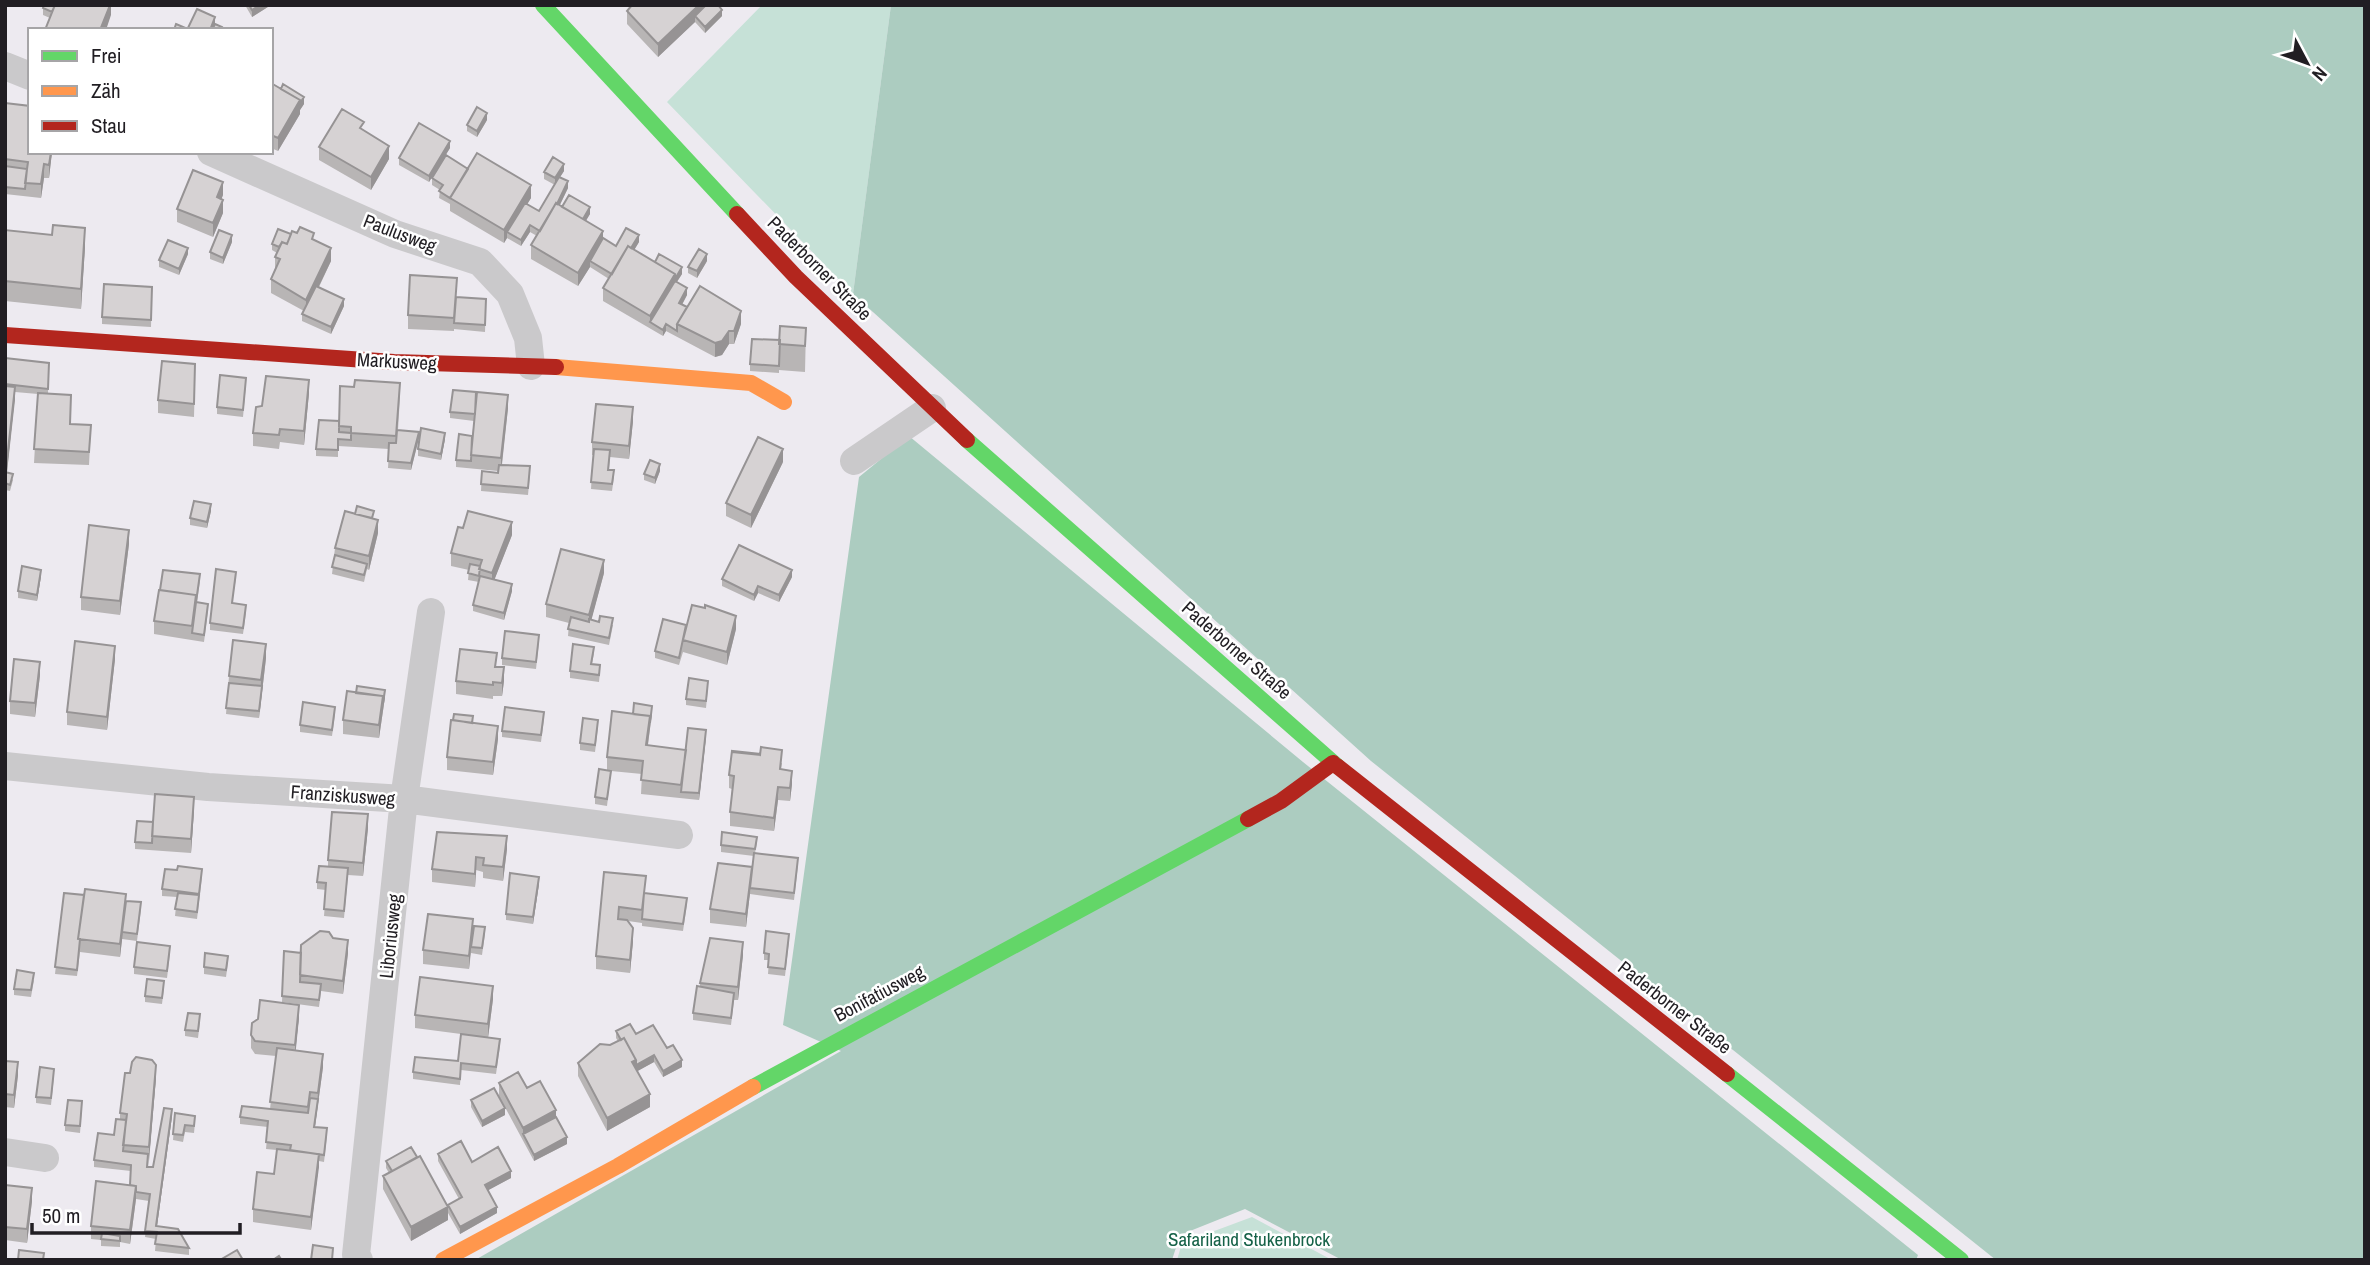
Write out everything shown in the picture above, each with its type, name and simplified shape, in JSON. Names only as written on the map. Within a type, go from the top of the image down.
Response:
[{"type":"main road","name":"Paderborner Straße","points":[[543,5],[796,277],[932,408],[1333,763],[1961,1260]]},
{"type":"main road","name":"Markusweg","points":[[5,335],[394,362],[531,366],[751,383],[784,402]]},
{"type":"main road","name":"Bonifatiusweg","points":[[443,1260],[618,1166],[791,1065],[1281,801],[1333,763]]},
{"type":"street","points":[[5,66],[28,75]]},
{"type":"street","name":"Paulusweg","points":[[215,154],[395,234],[480,262],[510,294],[528,338],[531,366]]},
{"type":"street","points":[[854,461],[932,408]]},
{"type":"street","name":"Liboriusweg","points":[[359,1260],[356,1255],[404,799],[431,612]]},
{"type":"street","name":"Franziskusweg","points":[[5,766],[208,787],[404,799],[679,835]]},
{"type":"street","points":[[5,1152],[46,1157]]},
{"type":"green space","points":[[762,5],[891,5],[853,294],[667,102]]},
{"type":"green space","points":[[891,5],[2365,5],[2365,1260],[1996,1260],[1371,761],[853,294]]},
{"type":"green space","points":[[909,436],[1303,762],[1918,1255],[1916,1260],[1342,1260],[1245,1209],[1180,1235],[1172,1260],[475,1260],[841,1051],[783,1025],[859,477]]},
{"type":"green space","name":"Safariland Stukenbrock","points":[[1252,1217],[1332,1260],[1177,1260],[1182,1243]]},
{"type":"building","points":[[44,5],[55,5],[52,12],[43,8]]},
{"type":"building","points":[[55,5],[110,5],[101,28],[46,28]]},
{"type":"building","points":[[632,5],[699,5],[658,44],[627,11]]},
{"type":"building","points":[[706,5],[718,5],[722,10],[705,27],[695,16]]},
{"type":"building","points":[[197,9],[215,17],[211,28],[188,28]]},
{"type":"building","points":[[273,84],[300,100],[278,138],[273,136]]},
{"type":"building","points":[[283,84],[304,97],[300,103],[300,100],[281,89]]},
{"type":"building","points":[[5,103],[28,106],[28,154],[51,154],[49,165],[44,164],[41,184],[25,183],[28,162],[5,159]]},
{"type":"building","points":[[477,107],[487,113],[477,131],[467,125]]},
{"type":"building","points":[[342,109],[364,122],[360,128],[389,146],[371,177],[319,147]]},
{"type":"building","points":[[419,123],[450,141],[429,176],[399,158]]},
{"type":"building","points":[[477,153],[531,185],[504,230],[450,198]]},
{"type":"building","points":[[446,155],[468,169],[450,198],[439,191],[443,185],[432,178]]},
{"type":"building","points":[[553,157],[564,164],[555,178],[544,172]]},
{"type":"building","points":[[5,166],[27,169],[25,189],[5,187]]},
{"type":"building","points":[[193,170],[223,182],[217,197],[223,200],[213,223],[177,209]]},
{"type":"building","points":[[559,177],[568,181],[540,231],[530,225],[521,240],[507,232],[525,203],[539,211]]},
{"type":"building","points":[[569,195],[590,207],[583,219],[562,207]]},
{"type":"building","points":[[556,203],[603,231],[578,273],[531,245]]},
{"type":"building","points":[[53,225],[85,228],[81,289],[5,281],[5,230],[52,235]]},
{"type":"building","points":[[300,227],[314,233],[312,239],[331,248],[306,300],[271,279],[280,259],[275,257],[282,242],[287,244],[292,231],[297,233]]},
{"type":"building","points":[[626,228],[639,235],[631,248],[628,246],[612,274],[590,261],[603,238],[616,246]]},
{"type":"building","points":[[278,229],[291,234],[287,244],[282,242],[279,247],[272,244]]},
{"type":"building","points":[[219,230],[232,235],[223,258],[210,252]]},
{"type":"building","points":[[168,240],[188,248],[179,269],[159,260]]},
{"type":"building","points":[[628,246],[675,274],[650,316],[603,288]]},
{"type":"building","points":[[699,249],[707,254],[697,271],[688,267]]},
{"type":"building","points":[[659,254],[682,267],[675,279],[675,274],[655,262]]},
{"type":"building","points":[[410,275],[457,278],[454,318],[408,315]]},
{"type":"building","points":[[675,281],[687,288],[679,303],[687,307],[677,324],[677,331],[666,324],[663,330],[650,322]]},
{"type":"building","points":[[104,284],[152,287],[151,320],[102,317]]},
{"type":"building","points":[[316,286],[344,299],[331,327],[302,314]]},
{"type":"building","points":[[700,286],[741,311],[734,331],[729,331],[722,341],[715,343],[677,324]]},
{"type":"building","points":[[456,297],[486,299],[485,325],[454,323]]},
{"type":"building","points":[[780,326],[806,328],[805,346],[779,344]]},
{"type":"building","points":[[752,339],[780,340],[779,366],[750,364]]},
{"type":"building","points":[[5,358],[49,363],[48,389],[5,384]]},
{"type":"building","points":[[162,361],[195,364],[194,404],[158,400]]},
{"type":"building","points":[[220,375],[246,378],[243,410],[217,407]]},
{"type":"building","points":[[266,376],[309,380],[304,431],[280,429],[279,435],[253,433],[256,407],[262,406]]},
{"type":"building","points":[[355,380],[400,383],[396,436],[351,433],[351,427],[339,426],[340,386],[354,387]]},
{"type":"building","points":[[5,386],[15,387],[7,459],[5,459]]},
{"type":"building","points":[[453,390],[476,392],[475,414],[450,412]]},
{"type":"building","points":[[477,392],[508,395],[501,458],[471,455]]},
{"type":"building","points":[[38,393],[71,395],[70,424],[91,425],[89,452],[34,449]]},
{"type":"building","points":[[596,404],[633,407],[629,446],[592,442]]},
{"type":"building","points":[[319,420],[339,421],[339,432],[351,433],[351,440],[338,439],[338,450],[316,449]]},
{"type":"building","points":[[421,428],[445,433],[441,454],[418,449]]},
{"type":"building","points":[[397,430],[419,432],[411,463],[388,461],[389,443],[396,443]]},
{"type":"building","points":[[459,434],[472,436],[471,461],[456,460]]},
{"type":"building","points":[[758,437],[783,449],[751,515],[726,503]]},
{"type":"building","points":[[594,449],[610,450],[608,470],[614,470],[612,484],[591,482]]},
{"type":"building","points":[[650,460],[660,464],[655,478],[644,474]]},
{"type":"building","points":[[499,465],[530,466],[528,488],[481,484],[482,471],[498,473]]},
{"type":"building","points":[[5,472],[13,474],[10,485],[5,483]]},
{"type":"building","points":[[194,501],[211,504],[207,522],[190,518]]},
{"type":"building","points":[[357,506],[374,511],[372,518],[355,514]]},
{"type":"building","points":[[345,511],[378,520],[369,556],[335,548]]},
{"type":"building","points":[[468,511],[512,522],[492,573],[479,569],[482,560],[451,553],[458,527],[463,528]]},
{"type":"building","points":[[89,525],[129,530],[120,601],[81,597]]},
{"type":"building","points":[[739,545],[792,570],[779,595],[758,586],[754,595],[722,579]]},
{"type":"building","points":[[561,549],[604,560],[589,615],[546,604]]},
{"type":"building","points":[[335,555],[367,564],[364,575],[332,567]]},
{"type":"building","points":[[470,564],[480,566],[479,576],[468,573]]},
{"type":"building","points":[[22,566],[41,570],[37,595],[18,591]]},
{"type":"building","points":[[216,569],[236,572],[232,603],[246,605],[243,628],[210,623]]},
{"type":"building","points":[[163,570],[200,574],[196,602],[196,595],[160,590]]},
{"type":"building","points":[[480,576],[512,584],[504,613],[473,605]]},
{"type":"building","points":[[159,590],[196,595],[192,626],[154,621]]},
{"type":"building","points":[[196,602],[208,604],[204,635],[192,633]]},
{"type":"building","points":[[692,605],[705,608],[705,605],[736,616],[727,652],[683,640]]},
{"type":"building","points":[[600,616],[613,618],[609,638],[568,629],[571,617],[599,622]]},
{"type":"building","points":[[663,619],[686,625],[679,658],[655,651]]},
{"type":"building","points":[[505,631],[539,635],[536,662],[502,658]]},
{"type":"building","points":[[233,640],[266,644],[261,680],[229,676]]},
{"type":"building","points":[[75,641],[115,646],[107,717],[67,712]]},
{"type":"building","points":[[573,644],[594,647],[591,664],[600,665],[599,675],[570,671]]},
{"type":"building","points":[[460,649],[497,653],[495,667],[504,667],[502,683],[493,682],[493,685],[456,681]]},
{"type":"building","points":[[14,659],[40,662],[35,703],[10,701]]},
{"type":"building","points":[[689,678],[708,681],[706,701],[686,699]]},
{"type":"building","points":[[229,683],[262,686],[259,711],[226,708]]},
{"type":"building","points":[[357,686],[385,690],[383,703],[383,696],[356,693]]},
{"type":"building","points":[[347,691],[383,696],[379,725],[343,720]]},
{"type":"building","points":[[303,702],[335,707],[332,730],[300,725]]},
{"type":"building","points":[[634,703],[652,706],[650,723],[650,716],[633,714]]},
{"type":"building","points":[[505,707],[544,712],[541,735],[502,731]]},
{"type":"building","points":[[612,711],[650,716],[646,745],[686,750],[681,785],[641,780],[643,761],[607,757]]},
{"type":"building","points":[[454,714],[473,716],[472,723],[453,720]]},
{"type":"building","points":[[583,718],[598,720],[595,745],[580,743]]},
{"type":"building","points":[[451,720],[498,726],[493,762],[447,757]]},
{"type":"building","points":[[688,728],[706,730],[699,793],[681,792]]},
{"type":"building","points":[[761,747],[782,750],[780,769],[792,771],[790,788],[778,787],[774,818],[730,812],[734,776],[729,775],[732,751],[760,755]]},
{"type":"building","points":[[599,769],[611,771],[607,799],[595,797]]},
{"type":"building","points":[[155,794],[194,797],[191,839],[152,836]]},
{"type":"building","points":[[332,812],[368,814],[363,863],[328,860]]},
{"type":"building","points":[[137,821],[153,822],[152,843],[135,842]]},
{"type":"building","points":[[437,832],[507,836],[503,867],[483,865],[484,858],[476,857],[475,874],[432,869]]},
{"type":"building","points":[[722,832],[757,837],[755,849],[721,845]]},
{"type":"building","points":[[754,853],[798,858],[794,893],[750,888]]},
{"type":"building","points":[[718,863],[752,867],[746,914],[710,909]]},
{"type":"building","points":[[178,866],[202,869],[199,894],[162,889],[165,869],[177,870]]},
{"type":"building","points":[[319,866],[348,868],[344,911],[324,909],[326,883],[317,882]]},
{"type":"building","points":[[604,872],[646,876],[642,910],[619,907],[618,919],[627,920],[633,928],[630,960],[596,956]]},
{"type":"building","points":[[510,873],[539,877],[533,917],[506,914]]},
{"type":"building","points":[[85,889],[126,894],[120,944],[78,939]]},
{"type":"building","points":[[64,893],[84,895],[77,970],[55,967]]},
{"type":"building","points":[[178,893],[199,895],[197,912],[175,909]]},
{"type":"building","points":[[644,893],[687,898],[683,924],[642,919]]},
{"type":"building","points":[[126,901],[141,902],[137,934],[122,932]]},
{"type":"building","points":[[428,914],[473,919],[469,956],[423,950]]},
{"type":"building","points":[[474,926],[485,927],[482,948],[471,947]]},
{"type":"building","points":[[320,931],[329,932],[333,938],[348,940],[343,981],[300,975],[301,945]]},
{"type":"building","points":[[766,931],[789,934],[785,969],[768,967],[769,954],[764,953]]},
{"type":"building","points":[[710,938],[743,942],[738,987],[700,983]]},
{"type":"building","points":[[137,942],[170,946],[167,971],[134,967]]},
{"type":"building","points":[[284,951],[301,953],[300,982],[321,984],[319,1000],[282,996]]},
{"type":"building","points":[[205,953],[228,956],[226,970],[204,967]]},
{"type":"building","points":[[17,970],[34,973],[31,990],[14,989]]},
{"type":"building","points":[[420,977],[493,986],[488,1024],[415,1015]]},
{"type":"building","points":[[147,979],[164,981],[162,998],[145,996]]},
{"type":"building","points":[[697,986],[734,993],[731,1018],[693,1013]]},
{"type":"building","points":[[260,1000],[299,1005],[295,1045],[255,1041],[251,1035],[252,1023],[258,1019]]},
{"type":"building","points":[[188,1013],[200,1014],[198,1031],[185,1030]]},
{"type":"building","points":[[630,1024],[636,1034],[653,1025],[667,1048],[673,1045],[682,1060],[663,1071],[654,1055],[636,1065],[624,1038],[621,1040],[616,1031]]},
{"type":"building","points":[[461,1034],[500,1039],[496,1067],[461,1063],[460,1079],[413,1072],[415,1057],[458,1061]]},
{"type":"building","points":[[624,1038],[636,1060],[632,1062],[650,1094],[607,1118],[578,1063],[600,1044],[610,1045]]},
{"type":"building","points":[[277,1048],[323,1054],[318,1093],[310,1092],[308,1107],[270,1102]]},
{"type":"building","points":[[136,1057],[152,1060],[156,1065],[149,1147],[123,1145],[127,1114],[120,1113],[125,1073],[130,1073]]},
{"type":"building","points":[[5,1061],[18,1062],[14,1095],[5,1094]]},
{"type":"building","points":[[40,1067],[54,1069],[51,1098],[36,1097]]},
{"type":"building","points":[[518,1072],[527,1088],[540,1081],[556,1110],[523,1128],[499,1083]]},
{"type":"building","points":[[494,1088],[505,1108],[482,1121],[471,1100]]},
{"type":"building","points":[[310,1098],[318,1099],[314,1127],[327,1128],[324,1155],[290,1150],[291,1145],[266,1142],[268,1121],[240,1117],[242,1106],[308,1113]]},
{"type":"building","points":[[68,1100],[82,1101],[80,1126],[65,1125]]},
{"type":"building","points":[[164,1108],[172,1109],[156,1226],[178,1229],[189,1248],[155,1244],[157,1232],[145,1231],[150,1194],[136,1192],[136,1186],[130,1185],[131,1165],[94,1160],[98,1133],[114,1135],[116,1119],[126,1120],[123,1151],[148,1154],[147,1167],[153,1167]]},
{"type":"building","points":[[175,1113],[195,1116],[194,1126],[185,1125],[183,1135],[173,1134]]},
{"type":"building","points":[[556,1117],[567,1137],[534,1155],[523,1134]]},
{"type":"building","points":[[461,1141],[472,1162],[498,1147],[511,1171],[485,1185],[497,1207],[460,1227],[448,1205],[462,1197],[438,1154]]},
{"type":"building","points":[[411,1147],[417,1157],[392,1171],[386,1161]]},
{"type":"building","points":[[277,1149],[319,1154],[311,1217],[253,1209],[257,1172],[274,1174]]},
{"type":"building","points":[[420,1156],[448,1207],[411,1227],[383,1176]]},
{"type":"building","points":[[96,1181],[136,1186],[130,1230],[91,1226]]},
{"type":"building","points":[[5,1185],[32,1188],[27,1229],[5,1227]]},
{"type":"building","points":[[102,1233],[120,1236],[120,1241],[101,1239]]},
{"type":"building","points":[[313,1245],[333,1248],[332,1260],[311,1260]]},
{"type":"building","points":[[19,1250],[44,1253],[43,1260],[18,1260]]},
{"type":"building","points":[[237,1250],[243,1260],[220,1260]]},
{"type":"traffic: fast","points":[[543,5],[737,214]]},
{"type":"traffic: fast","points":[[967,440],[1337,766]]},
{"type":"traffic: fast","points":[[753,1087],[1248,819]]},
{"type":"traffic: fast","points":[[1727,1074],[1961,1260]]},
{"type":"traffic: slow","points":[[556,367],[751,383],[784,402]]},
{"type":"traffic: slow","points":[[443,1260],[618,1166],[753,1087]]},
{"type":"traffic: jam","points":[[737,214],[796,277],[967,440]]},
{"type":"traffic: jam","points":[[5,335],[394,362],[556,367]]},
{"type":"traffic: jam","points":[[1248,819],[1281,801],[1333,763]]},
{"type":"traffic: jam","points":[[1337,766],[1727,1074]]}]
